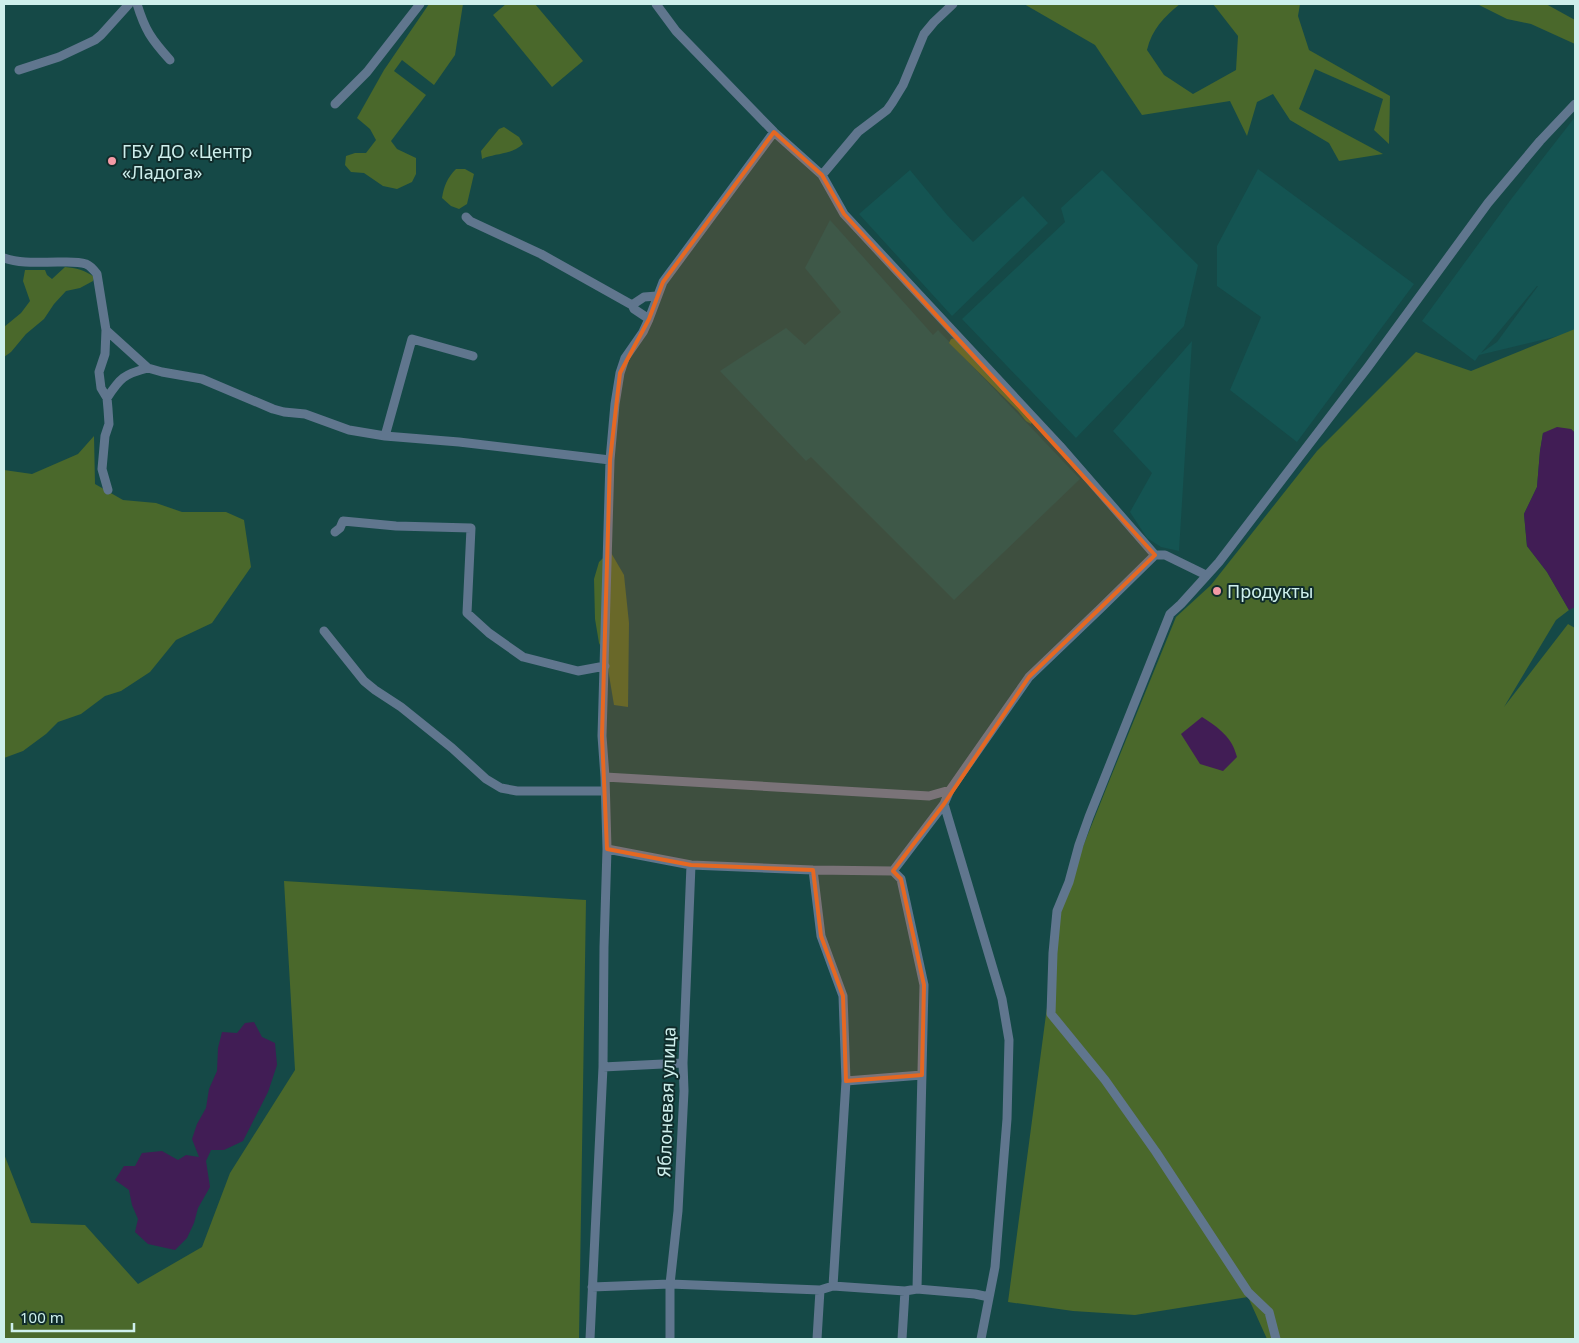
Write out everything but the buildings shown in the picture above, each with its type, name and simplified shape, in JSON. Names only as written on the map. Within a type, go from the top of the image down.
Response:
[{"type":"street","points":[[19,70],[59,57],[95,40],[129,4]]},
{"type":"street","points":[[137,4],[144,26],[152,40],[170,60]]},
{"type":"street","points":[[335,104],[367,72],[420,4]]},
{"type":"street","points":[[656,4],[676,31],[774,132],[822,175],[844,214],[1060,446],[1155,554],[1165,555],[1206,575]]},
{"type":"street","points":[[822,175],[858,132],[887,110],[904,86],[924,34],[953,4]]},
{"type":"street","points":[[1276,1339],[1269,1312],[1248,1292],[1105,1080],[1051,1014],[1053,953],[1057,911],[1069,882],[1088,817],[1170,614],[1219,562],[1368,367],[1488,203],[1540,141],[1575,104]]},
{"type":"street","points":[[590,1339],[603,1066],[607,849],[602,736],[610,460],[615,404],[620,373],[625,358],[643,332],[663,282],[774,132]]},
{"type":"street","points":[[466,217],[470,221],[541,254],[632,306],[649,319]]},
{"type":"street","points":[[4,258],[16,261],[85,264],[97,274],[106,330],[105,354],[99,372],[100,388],[107,398],[109,424],[105,436],[102,469],[108,490]]},
{"type":"street","points":[[632,306],[644,297],[657,296]]},
{"type":"street","points":[[106,330],[148,368],[202,379],[273,409],[305,414],[348,430],[385,436],[459,442],[610,460]]},
{"type":"street","points":[[385,436],[412,339],[473,356]]},
{"type":"street","points":[[107,398],[118,382],[130,372],[148,368]]},
{"type":"street","points":[[336,532],[343,521],[396,526],[471,528],[467,613],[489,634],[523,657],[578,671],[605,666]]},
{"type":"street","points":[[893,871],[944,804],[950,790],[1028,677],[1155,554]]},
{"type":"street","points":[[324,632],[364,681],[430,731],[486,779],[501,788],[517,791],[605,791]]},
{"type":"street","points":[[605,777],[929,796],[950,790]]},
{"type":"street","points":[[944,804],[1002,999],[1009,1040],[1007,1118],[995,1267],[981,1339]]},
{"type":"street","points":[[607,849],[690,865],[893,871],[901,879],[924,985],[917,1289]]},
{"type":"street","name":"Яблоневая улица","points":[[670,1339],[670,1284],[678,1201],[684,1091],[690,865]]},
{"type":"street","points":[[813,870],[821,936],[843,996],[846,1081],[833,1286]]},
{"type":"street","points":[[603,1066],[684,1064]]},
{"type":"street","points":[[846,1081],[922,1076]]},
{"type":"street","points":[[592,1287],[670,1284],[820,1290],[833,1286],[904,1292],[917,1289],[976,1294],[989,1297]]},
{"type":"street","points":[[817,1339],[820,1290]]},
{"type":"street","points":[[902,1339],[904,1292]]},
{"type":"highlighted area","points":[[774,132],[822,175],[844,214],[1155,555],[1029,677],[944,804],[893,871],[901,879],[924,985],[922,1075],[846,1081],[843,996],[821,936],[813,870],[691,865],[607,849],[602,736],[610,460],[620,373],[649,319],[663,282]]},
{"type":"shaded area","points":[[1575,117],[1575,332],[1479,355],[1475,361],[1422,321],[1512,198]],"holes":[[[1538,286],[1497,342],[1481,353]]]},
{"type":"shaded area","points":[[1258,169],[1414,284],[1297,442],[1230,390],[1261,317],[1217,286],[1217,246]]},
{"type":"shaded area","points":[[910,170],[947,215],[973,242],[1023,196],[1048,223],[952,316],[859,214]]},
{"type":"shaded area","points":[[1102,170],[1198,265],[1184,326],[1076,438],[962,319],[1065,222],[1061,208]]},
{"type":"shaded area","points":[[830,220],[933,335],[938,330],[1080,479],[954,600],[811,457],[806,461],[720,371],[786,328],[805,345],[841,312],[805,268]]},
{"type":"shaded area","points":[[1192,341],[1179,551],[1161,547],[1147,538],[1130,512],[1152,473],[1113,431]]},
{"type":"shaded area","points":[[1557,427],[1571,429],[1575,433],[1575,607],[1569,610],[1547,572],[1527,546],[1524,514],[1537,487],[1543,433]]},
{"type":"shaded area","points":[[1202,717],[1228,738],[1235,750],[1237,757],[1223,771],[1200,764],[1181,734]]},
{"type":"shaded area","points":[[254,1022],[262,1037],[275,1043],[277,1065],[268,1092],[243,1141],[224,1150],[211,1150],[206,1161],[210,1187],[198,1208],[187,1238],[175,1250],[148,1244],[135,1232],[138,1219],[132,1205],[129,1190],[115,1180],[124,1166],[135,1166],[142,1153],[162,1151],[178,1160],[186,1155],[199,1157],[192,1139],[197,1124],[206,1108],[209,1089],[217,1071],[218,1048],[222,1032],[237,1033],[245,1023]]},
{"type":"green space","points":[[429,4],[463,4],[455,55],[434,85],[402,60],[394,71],[426,95],[391,141],[397,149],[416,158],[416,174],[412,182],[397,189],[383,186],[364,173],[351,172],[345,165],[346,156],[355,153],[366,153],[376,140],[370,129],[357,118],[384,70]]},
{"type":"green space","points":[[506,4],[535,4],[583,61],[552,87],[493,15]]},
{"type":"green space","points":[[1024,4],[1180,4],[1159,24],[1147,50],[1164,75],[1193,94],[1236,70],[1238,36],[1213,4],[1300,4],[1298,16],[1309,50],[1390,96],[1389,144],[1374,130],[1383,99],[1315,69],[1299,109],[1383,154],[1339,161],[1329,143],[1290,120],[1273,94],[1257,102],[1247,136],[1230,101],[1142,115],[1095,45]]},
{"type":"green space","points":[[1477,4],[1546,4],[1575,20],[1575,44],[1531,24],[1507,19]]},
{"type":"green space","points":[[504,127],[519,137],[523,144],[509,152],[482,159],[481,151],[499,129]]},
{"type":"green space","points":[[456,169],[465,169],[474,174],[467,204],[459,209],[451,206],[442,198],[446,182]]},
{"type":"green space","points":[[65,267],[87,273],[94,277],[93,281],[80,288],[66,291],[44,319],[26,334],[11,352],[4,357],[4,327],[21,313],[30,301],[23,281],[25,270],[45,270],[52,279]]},
{"type":"green space","points":[[1575,329],[1575,433],[1571,429],[1543,433],[1537,487],[1524,514],[1527,546],[1547,572],[1569,610],[1556,620],[1504,707],[1568,624],[1575,628],[1575,1339],[1267,1339],[1248,1297],[1135,1315],[1073,1311],[1008,1302],[1056,939],[1064,894],[1176,617],[1211,585],[1317,451],[1416,352],[1471,371]]},
{"type":"green space","points":[[955,338],[1033,420],[1031,424],[949,343],[951,339]]},
{"type":"green space","points":[[94,436],[95,484],[123,500],[156,503],[182,512],[226,512],[244,520],[251,567],[212,623],[176,640],[150,672],[121,691],[105,696],[81,714],[58,722],[46,734],[23,751],[4,758],[4,470],[32,474],[78,454]]},
{"type":"green space","points":[[610,551],[624,575],[629,623],[628,707],[614,705],[606,657],[599,643],[595,619],[594,579],[599,562]]},
{"type":"green space","points":[[284,881],[586,900],[579,1339],[4,1339],[4,1154],[31,1223],[85,1225],[138,1284],[202,1247],[230,1173],[295,1070]]},
{"type":"place","name":"ГБУ ДО «Центр «Ладога»","points":[[112,161]]},
{"type":"place","name":"Продукты","points":[[1217,591]]}]
